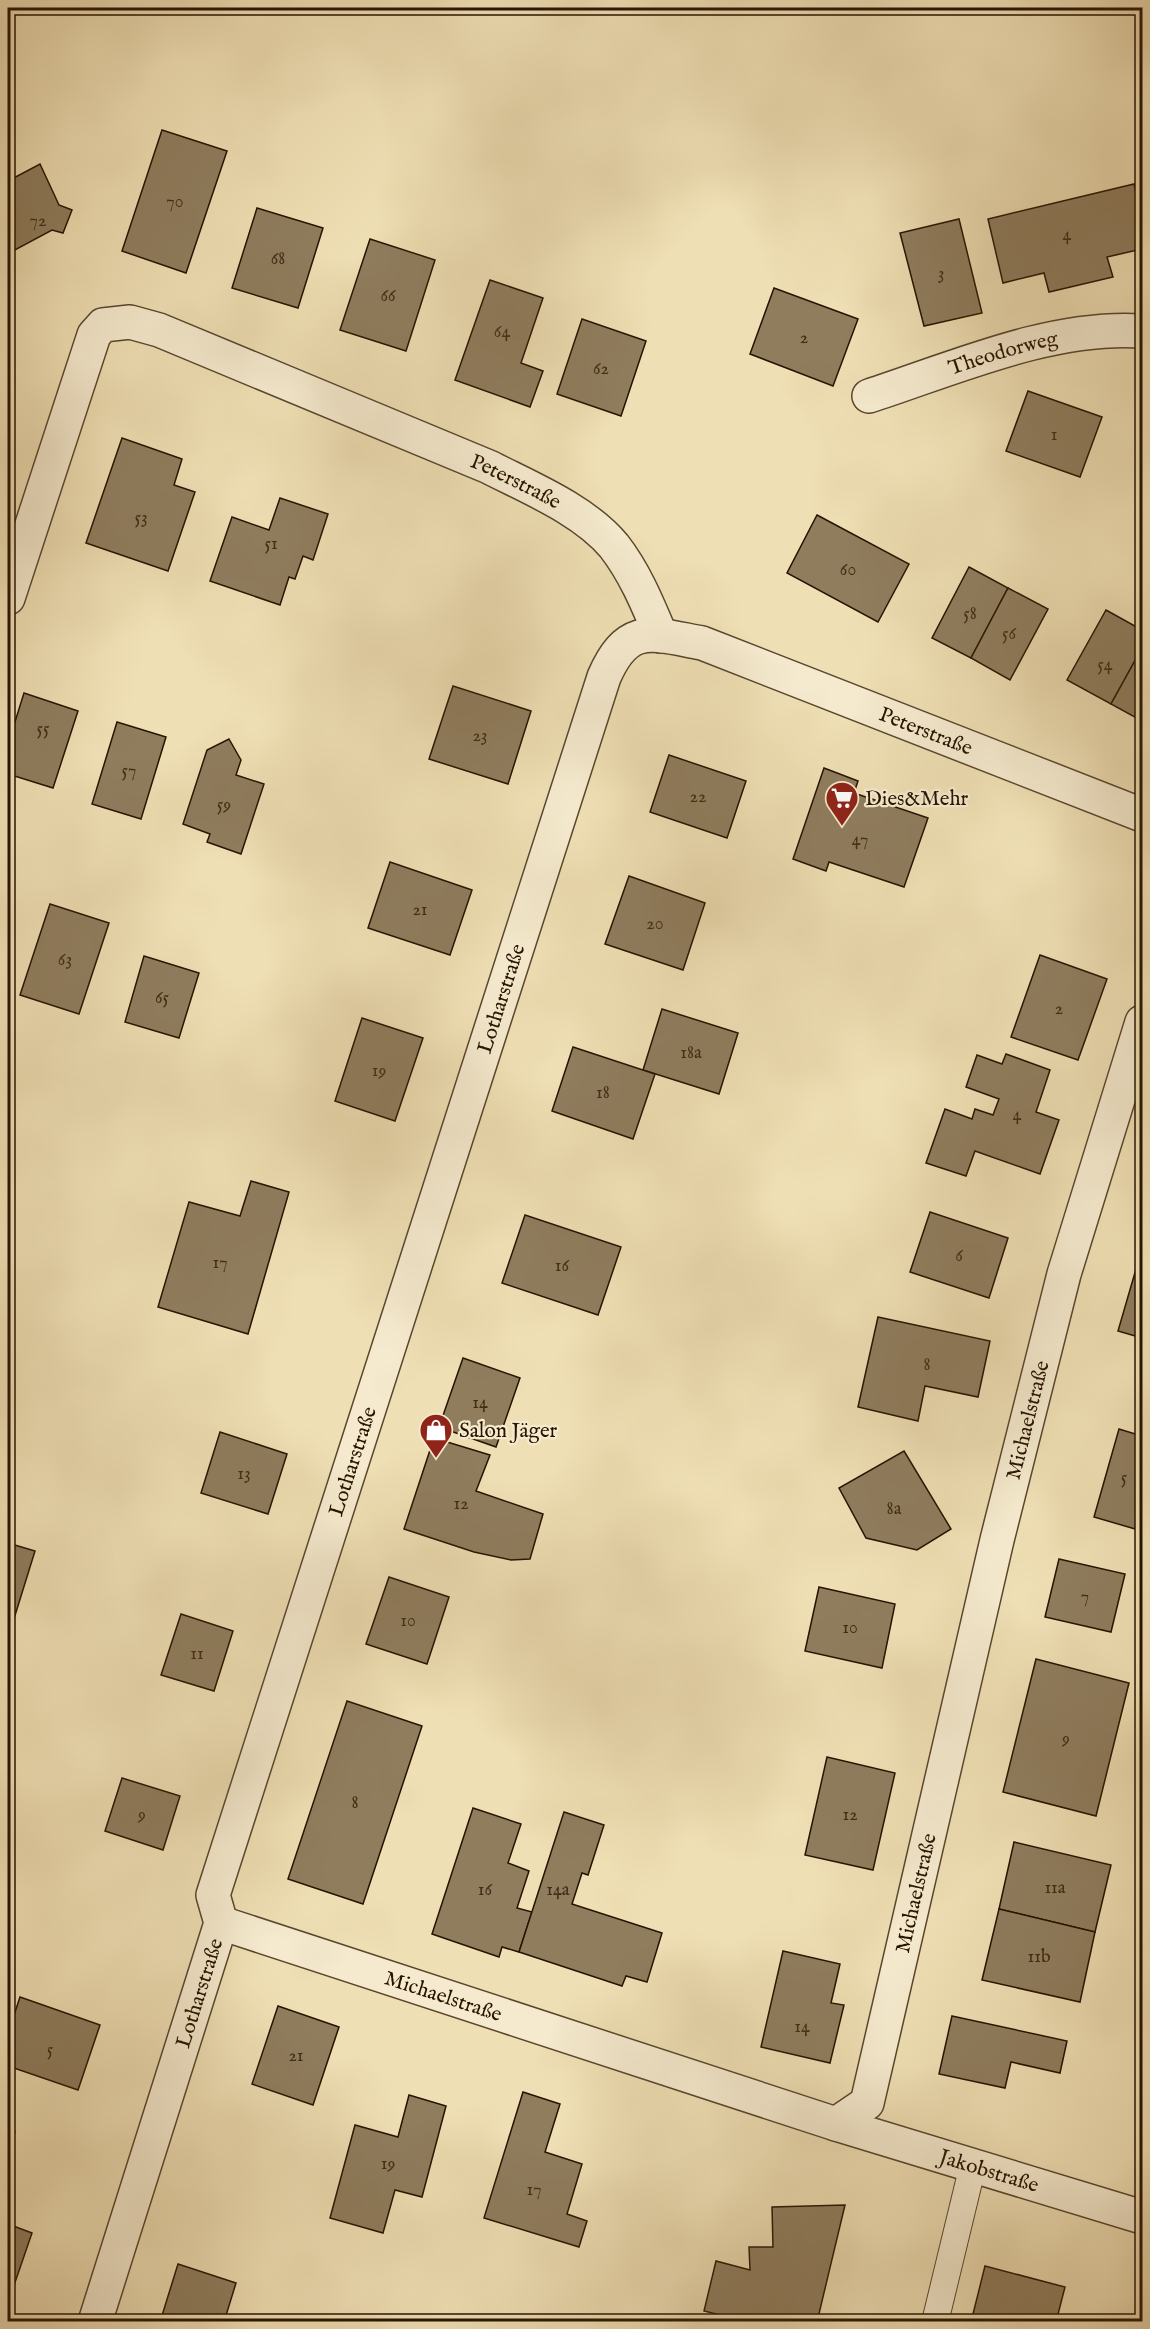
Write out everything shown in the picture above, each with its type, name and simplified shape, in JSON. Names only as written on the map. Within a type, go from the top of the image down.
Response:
[{"type":"street","name":"Peterstraße","points":[[8,598],[94,335],[103,325],[130,322],[159,330],[489,467],[541,493],[582,519],[613,546],[643,591],[661,636],[702,643],[724,651],[1143,815]]},
{"type":"street","name":"Theodorweg","points":[[869,396],[1048,339],[1109,330],[1143,331]]},
{"type":"street","name":"Lotharstraße","points":[[95,2322],[221,1923],[213,1895],[604,676],[613,656],[627,642],[640,636],[661,636]]},
{"type":"street","name":"Michaelstraße","points":[[221,1923],[836,2124],[867,2103],[997,1540],[1064,1274],[1143,1022]]},
{"type":"street","name":"Jakobstraße","points":[[836,2124],[1143,2217]]},
{"type":"lane","points":[[935,2322],[973,2165]]},
{"type":"building","points":[[162,130],[227,151],[186,273],[122,251]]},
{"type":"building","points":[[40,164],[59,205],[72,210],[63,233],[52,230],[9,253],[8,256],[8,181]]},
{"type":"building","points":[[1134,184],[1142,220],[1142,249],[1107,257],[1113,277],[1049,292],[1044,273],[1003,283],[988,219]]},
{"type":"building","points":[[257,208],[323,228],[298,308],[232,288]]},
{"type":"building","points":[[959,219],[982,313],[924,326],[900,233]]},
{"type":"building","points":[[370,239],[435,260],[406,351],[340,330]]},
{"type":"building","points":[[490,280],[543,298],[521,363],[543,371],[530,407],[455,380]]},
{"type":"building","points":[[774,288],[858,319],[833,386],[750,354]]},
{"type":"building","points":[[582,319],[646,341],[621,416],[557,394]]},
{"type":"building","points":[[1028,391],[1102,417],[1080,477],[1006,451]]},
{"type":"building","points":[[122,438],[182,459],[174,485],[195,492],[168,571],[86,543]]},
{"type":"building","points":[[280,498],[328,514],[313,560],[303,556],[295,579],[289,577],[280,605],[210,581],[232,517],[269,530]]},
{"type":"building","points":[[817,515],[909,564],[878,622],[787,573]]},
{"type":"building","points":[[969,567],[1008,588],[971,658],[932,638]]},
{"type":"building","points":[[1008,588],[1048,609],[1010,680],[971,658]]},
{"type":"building","points":[[1106,610],[1142,630],[1142,648],[1111,704],[1067,680]]},
{"type":"building","points":[[1142,648],[1142,721],[1111,704]]},
{"type":"building","points":[[453,686],[531,711],[508,784],[429,759]]},
{"type":"building","points":[[24,693],[78,711],[53,788],[8,774],[8,744]]},
{"type":"building","points":[[117,722],[166,737],[141,819],[92,804]]},
{"type":"building","points":[[229,739],[241,760],[236,775],[264,784],[241,854],[207,842],[210,834],[183,824],[207,750]]},
{"type":"building","points":[[669,755],[746,781],[727,838],[650,812]]},
{"type":"building","points":[[824,768],[858,781],[854,793],[928,818],[904,887],[829,862],[826,871],[793,859]]},
{"type":"building","points":[[390,862],[472,890],[450,955],[368,928]]},
{"type":"building","points":[[629,876],[705,903],[683,970],[605,944]]},
{"type":"building","points":[[50,904],[109,923],[79,1014],[20,995]]},
{"type":"building","points":[[1040,955],[1107,979],[1078,1060],[1011,1037]]},
{"type":"building","points":[[144,956],[199,973],[179,1038],[125,1022]]},
{"type":"building","points":[[662,1009],[738,1033],[719,1094],[643,1070]]},
{"type":"building","points":[[362,1018],[423,1038],[395,1121],[335,1101]]},
{"type":"building","points":[[573,1047],[655,1074],[633,1139],[552,1111]]},
{"type":"building","points":[[1006,1054],[1050,1070],[1036,1112],[1059,1120],[1040,1174],[975,1151],[966,1176],[926,1163],[945,1109],[972,1119],[975,1109],[993,1115],[999,1099],[966,1087],[977,1055],[1002,1064]]},
{"type":"building","points":[[251,1181],[289,1192],[248,1334],[158,1307],[189,1202],[240,1216]]},
{"type":"building","points":[[930,1212],[1008,1238],[989,1298],[910,1272]]},
{"type":"building","points":[[525,1215],[621,1247],[598,1315],[502,1283]]},
{"type":"building","points":[[1136,1269],[1142,1271],[1142,1338],[1118,1331]]},
{"type":"building","points":[[878,1317],[990,1341],[978,1397],[925,1386],[918,1421],[858,1407]]},
{"type":"building","points":[[463,1358],[520,1378],[496,1447],[439,1427]]},
{"type":"building","points":[[1119,1429],[1142,1436],[1142,1531],[1094,1517]]},
{"type":"building","points":[[220,1432],[287,1454],[268,1514],[201,1493]]},
{"type":"building","points":[[434,1438],[490,1455],[476,1491],[543,1514],[530,1559],[511,1560],[474,1552],[404,1529]]},
{"type":"building","points":[[904,1451],[951,1529],[917,1550],[866,1538],[839,1488]]},
{"type":"building","points":[[8,1543],[35,1551],[8,1638]]},
{"type":"building","points":[[1059,1559],[1125,1574],[1111,1632],[1045,1617]]},
{"type":"building","points":[[389,1577],[449,1597],[427,1664],[366,1644]]},
{"type":"building","points":[[819,1587],[895,1604],[882,1668],[805,1651]]},
{"type":"building","points":[[181,1614],[233,1631],[214,1691],[161,1675]]},
{"type":"building","points":[[1036,1659],[1129,1683],[1096,1816],[1003,1792]]},
{"type":"building","points":[[347,1701],[422,1726],[363,1904],[288,1879]]},
{"type":"building","points":[[827,1757],[895,1773],[873,1870],[805,1855]]},
{"type":"building","points":[[122,1778],[180,1796],[163,1850],[105,1831]]},
{"type":"building","points":[[473,1808],[521,1824],[508,1863],[529,1871],[517,1908],[532,1912],[519,1952],[502,1947],[499,1957],[432,1934]]},
{"type":"building","points":[[564,1812],[604,1825],[588,1875],[582,1873],[572,1904],[662,1933],[647,1982],[626,1976],[622,1986],[519,1952]]},
{"type":"building","points":[[1014,1842],[1111,1865],[1095,1932],[999,1909]]},
{"type":"building","points":[[999,1909],[1095,1932],[1080,2002],[982,1980]]},
{"type":"building","points":[[783,1951],[840,1964],[831,2003],[844,2005],[830,2063],[761,2047]]},
{"type":"building","points":[[20,1997],[100,2025],[78,2090],[8,2066],[8,2033]]},
{"type":"building","points":[[278,2006],[339,2027],[313,2105],[252,2084]]},
{"type":"building","points":[[952,2016],[1067,2041],[1060,2073],[1011,2062],[1005,2088],[939,2074]]},
{"type":"building","points":[[523,2092],[560,2104],[545,2152],[582,2164],[567,2214],[587,2221],[579,2247],[484,2218]]},
{"type":"building","points":[[409,2095],[446,2106],[422,2197],[395,2190],[383,2233],[330,2218],[355,2125],[398,2137]]},
{"type":"building","points":[[8,2130],[15,2132],[8,2156]]},
{"type":"building","points":[[845,2205],[817,2322],[749,2322],[704,2311],[716,2261],[750,2270],[749,2247],[773,2247],[772,2207]]},
{"type":"building","points":[[8,2224],[32,2233],[11,2294],[8,2293]]},
{"type":"building","points":[[178,2264],[236,2283],[224,2322],[160,2322]]},
{"type":"building","points":[[985,2266],[1065,2287],[1056,2322],[971,2322]]},
{"type":"place","name":"Dies&Mehr","points":[[842,827]]},
{"type":"place","name":"Salon Jäger","points":[[436,1459]]}]
